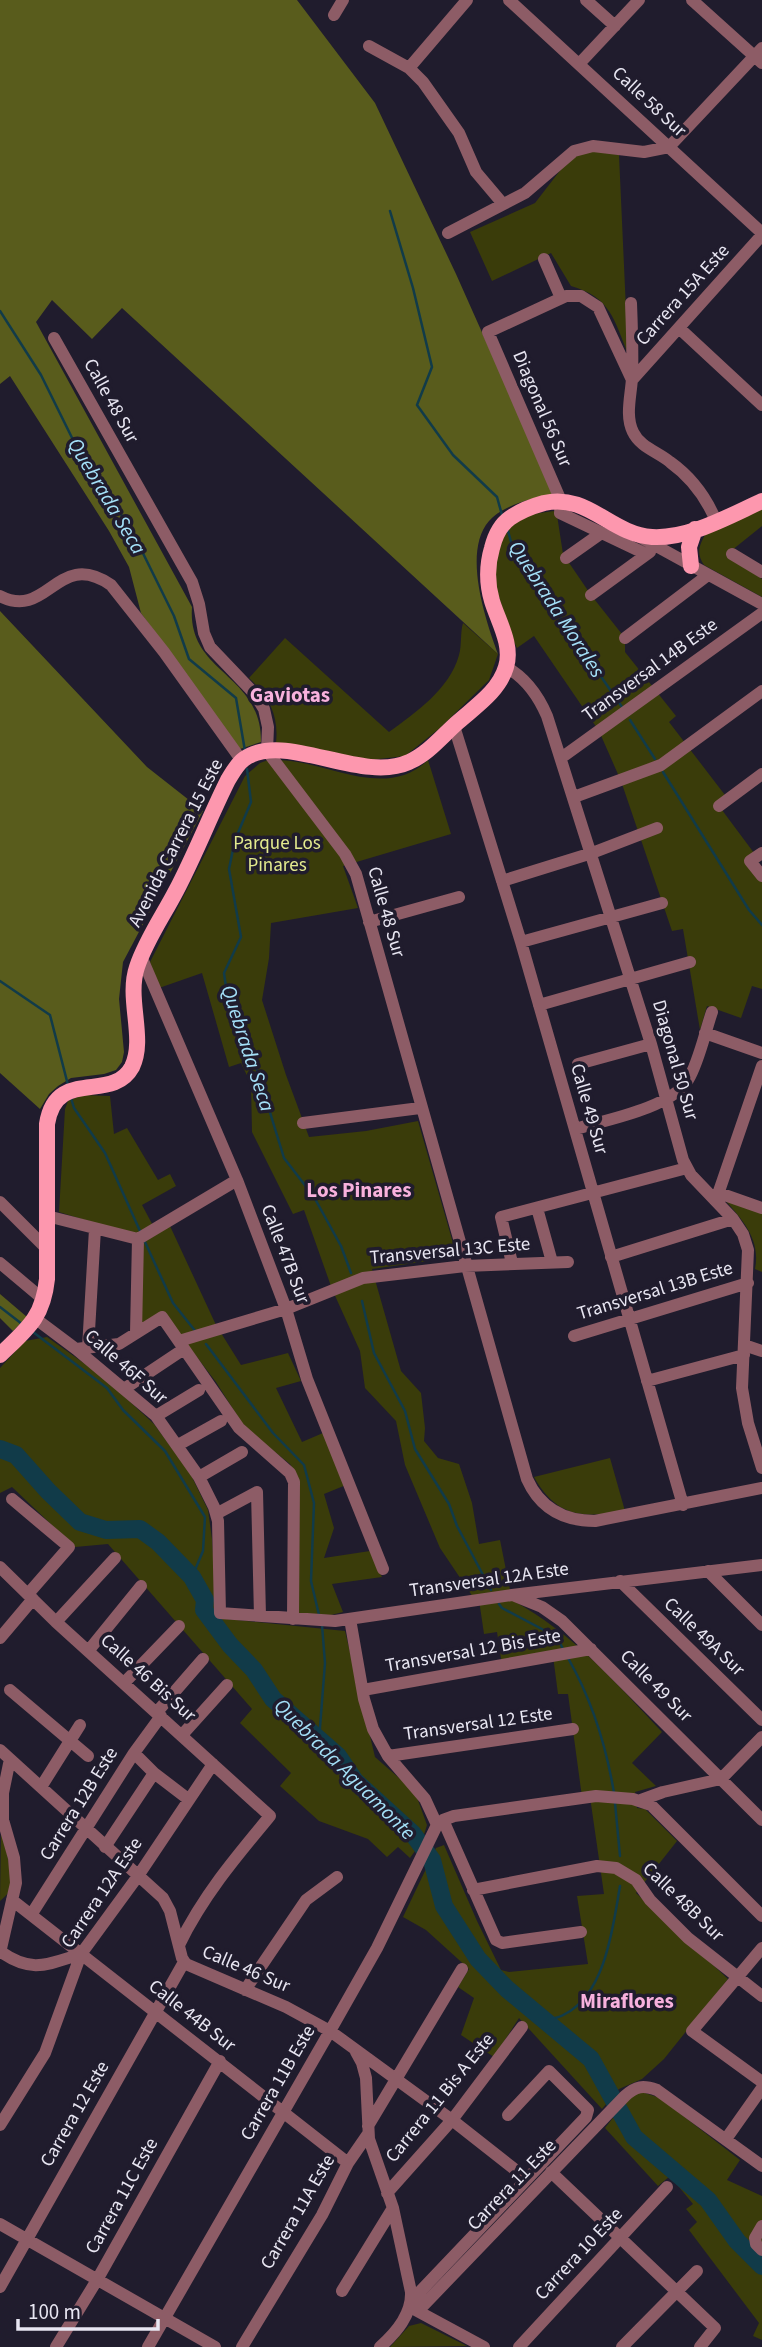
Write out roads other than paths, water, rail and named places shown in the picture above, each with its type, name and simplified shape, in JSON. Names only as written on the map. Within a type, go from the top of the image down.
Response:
[{"type":"main road","points":[[506,667],[507,649],[488,578],[491,551],[506,521],[539,505],[581,505],[635,534],[668,536],[695,529],[762,501]]},
{"type":"main road","points":[[691,566],[689,547],[695,529]]},
{"type":"main road","name":"Avenida Carrera 15 Este","points":[[16,1338],[44,1300],[47,1249],[47,1124],[53,1106],[69,1091],[118,1081],[131,1068],[136,1050],[133,984],[141,956],[178,888],[228,780],[242,761],[267,751],[297,753],[368,767],[394,767],[409,762],[423,754],[492,691],[506,667]]},
{"type":"street","points":[[334,15],[343,0]]},
{"type":"street","points":[[409,68],[467,0]]},
{"type":"street","name":"Calle 58 Sur","points":[[509,0],[762,234]]},
{"type":"street","points":[[586,0],[615,26]]},
{"type":"street","points":[[579,64],[639,0]]},
{"type":"street","points":[[448,233],[525,194],[563,159],[581,149],[593,146],[643,152],[669,147],[759,55],[692,0]]},
{"type":"street","points":[[369,46],[409,68],[423,82],[459,133],[476,173],[503,204]]},
{"type":"street","name":"Carrera 15A Este","points":[[632,380],[762,234]]},
{"type":"street","points":[[544,259],[563,297],[586,298],[598,307],[632,380]]},
{"type":"street","name":"Diagonal 56 Sur","points":[[560,507],[488,332],[563,297]]},
{"type":"street","points":[[631,303],[632,380],[629,419],[634,435],[642,444],[668,459],[687,476],[703,495],[716,521]]},
{"type":"street","points":[[679,328],[762,405]]},
{"type":"street","name":"Calle 48 Sur","points":[[54,338],[192,582],[210,647],[261,703],[268,721],[267,751],[352,864],[465,1266],[527,1479],[534,1494],[545,1506],[574,1520],[595,1521],[683,1504]]},
{"type":"street","points":[[560,507],[600,534],[691,566],[762,604]]},
{"type":"street","points":[[566,558],[600,534]]},
{"type":"street","points":[[635,534],[651,551]]},
{"type":"street","points":[[591,595],[651,551]]},
{"type":"street","points":[[732,554],[762,572]]},
{"type":"street","points":[[0,596],[24,603],[58,582],[78,574],[89,574],[111,585],[242,761]]},
{"type":"street","points":[[625,638],[708,575]]},
{"type":"street","name":"Transversal 14B Este","points":[[561,758],[762,613]]},
{"type":"street","name":"Diagonal 50 Sur","points":[[506,667],[527,683],[539,699],[561,758],[687,1168],[717,1196],[746,1241],[748,1279],[742,1388],[747,1418],[762,1468]]},
{"type":"street","points":[[574,797],[661,765],[762,691]]},
{"type":"street","name":"Calle 49 Sur","points":[[454,726],[521,942],[683,1504]]},
{"type":"street","points":[[719,806],[762,774]]},
{"type":"street","points":[[502,881],[592,853],[657,828]]},
{"type":"street","points":[[762,853],[750,862],[762,876]]},
{"type":"street","points":[[369,922],[459,897]]},
{"type":"street","points":[[521,942],[663,903]]},
{"type":"street","name":"Calle 47B Sur","points":[[141,956],[236,1181],[286,1309],[307,1379],[383,1569]]},
{"type":"street","points":[[539,1005],[690,962]]},
{"type":"street","points":[[575,1129],[666,1101],[680,1091],[690,1078],[712,1012]]},
{"type":"street","points":[[705,1033],[762,1053]]},
{"type":"street","points":[[578,1064],[651,1044]]},
{"type":"street","points":[[762,1066],[717,1196],[762,1208]]},
{"type":"street","points":[[303,1123],[420,1108]]},
{"type":"street","points":[[512,1263],[501,1217],[687,1168]]},
{"type":"street","points":[[47,1216],[138,1239],[236,1181]]},
{"type":"street","points":[[0,1202],[47,1249]]},
{"type":"street","points":[[537,1208],[552,1262]]},
{"type":"street","points":[[611,1257],[733,1219]]},
{"type":"street","points":[[95,1229],[82,1348],[119,1344],[162,1317],[239,1429],[290,1473],[294,1482],[293,1619]]},
{"type":"street","points":[[136,1333],[138,1239]]},
{"type":"street","name":"Transversal 13C Este","points":[[124,1389],[181,1345],[286,1309],[363,1278],[465,1266],[568,1262]]},
{"type":"street","points":[[0,1263],[44,1300]]},
{"type":"street","points":[[748,1279],[762,1280]]},
{"type":"street","name":"Transversal 13B Este","points":[[574,1335],[748,1279]]},
{"type":"street","name":"Calle 46F Sur","points":[[16,1338],[82,1348],[156,1416],[199,1477],[216,1514],[220,1613]]},
{"type":"street","points":[[647,1381],[744,1350],[762,1351]]},
{"type":"street","points":[[156,1416],[199,1391]]},
{"type":"street","points":[[747,1418],[762,1423]]},
{"type":"street","points":[[177,1445],[221,1420]]},
{"type":"street","points":[[199,1477],[243,1452]]},
{"type":"street","points":[[683,1504],[762,1488]]},
{"type":"street","points":[[216,1514],[257,1492],[260,1616]]},
{"type":"street","points":[[0,1638],[68,1547],[12,1499]]},
{"type":"street","points":[[56,1622],[115,1558]]},
{"type":"street","name":"Transversal 12A Este","points":[[220,1613],[330,1621],[512,1595],[762,1565]]},
{"type":"street","name":"Calle 46 Bis Sur","points":[[0,1566],[56,1622],[270,1816],[240,1851],[196,1911],[179,1945]]},
{"type":"street","points":[[708,1571],[762,1625]]},
{"type":"street","name":"Calle 49A Sur","points":[[620,1581],[762,1720]]},
{"type":"street","points":[[89,1650],[141,1586]]},
{"type":"street","name":"Calle 49 Sur","points":[[512,1595],[552,1613],[762,1820]]},
{"type":"street","points":[[350,1619],[373,1729],[388,1756],[425,1799],[496,1940],[502,1943],[581,1932]]},
{"type":"street","points":[[125,1682],[179,1626]]},
{"type":"street","name":"Transversal 12 Bis Este","points":[[363,1690],[591,1649]]},
{"type":"street","name":"Carrera 12B Este","points":[[31,1915],[159,1714],[203,1659]]},
{"type":"street","points":[[182,1735],[227,1685]]},
{"type":"street","points":[[10,1690],[88,1756]]},
{"type":"street","points":[[41,1787],[80,1725]]},
{"type":"street","name":"Transversal 12 Este","points":[[388,1756],[573,1729]]},
{"type":"street","points":[[637,1800],[721,1779],[762,1737]]},
{"type":"street","name":"Calle 46 Sur","points":[[0,1750],[158,1893],[168,1905],[184,1962],[294,2011],[330,2031],[452,2120],[527,2179]]},
{"type":"street","points":[[134,1753],[153,1773],[188,1799]]},
{"type":"street","points":[[10,1759],[3,1793],[1,1822],[15,1867],[12,1900],[0,1953],[30,1966],[41,1966],[81,1954]]},
{"type":"street","name":"Carrera 12A Este","points":[[0,2126],[45,2053],[81,1954],[138,1876],[213,1764]]},
{"type":"street","points":[[105,1847],[153,1773]]},
{"type":"street","points":[[438,1826],[454,1816],[596,1796],[637,1800],[651,1805],[762,1916]]},
{"type":"street","name":"Carrera 11B Este","points":[[148,2347],[377,1948],[438,1826]]},
{"type":"street","name":"Calle 48B Sur","points":[[473,1890],[608,1866],[636,1880],[650,1900],[688,1938],[762,1996]]},
{"type":"street","points":[[244,1990],[306,1900],[337,1877]]},
{"type":"street","name":"Calle 44B Sur","points":[[12,1900],[348,2164]]},
{"type":"street","points":[[762,1948],[692,2031],[762,2082]]},
{"type":"street","name":"Carrera 12 Este","points":[[0,2287],[184,1962]]},
{"type":"street","name":"Carrera 11A Este","points":[[242,2347],[322,2215],[396,2079],[462,1969]]},
{"type":"street","name":"Carrera 11 Bis A Este","points":[[387,2193],[452,2120],[522,2026]]},
{"type":"street","points":[[354,2049],[366,2078],[368,2130],[393,2208],[413,2306],[478,2346]]},
{"type":"street","name":"Carrera 11C Este","points":[[56,2347],[97,2280],[219,2062]]},
{"type":"street","name":"Carrera 11 Este","points":[[380,2347],[399,2327],[413,2306],[588,2114],[588,2110],[552,2072],[546,2072],[508,2115]]},
{"type":"street","name":"Carrera 11 Este","points":[[413,2306],[636,2088],[642,2085],[657,2090],[726,2138]]},
{"type":"street","points":[[762,2088],[726,2138],[762,2166]]},
{"type":"street","points":[[551,2172],[715,2328],[699,2347]]},
{"type":"street","name":"Carrera 10 Este","points":[[519,2347],[667,2188]]},
{"type":"street","points":[[342,2291],[393,2208]]},
{"type":"street","points":[[0,2224],[215,2347]]},
{"type":"street","points":[[758,2231],[756,2244],[762,2250]]},
{"type":"street","points":[[622,2347],[697,2271]]},
{"type":"waterway","name":"Quebrada Morales","points":[[390,211],[413,288],[432,367],[417,405],[453,455],[497,497],[502,515]]},
{"type":"waterway","name":"Quebrada Seca","points":[[0,311],[41,375],[81,456],[131,529],[174,616],[189,659],[236,698],[245,751]]},
{"type":"waterway","name":"Quebrada Morales","points":[[508,531],[513,549],[622,707]]},
{"type":"waterway","name":"Quebrada Morales","points":[[630,720],[655,759]]},
{"type":"waterway","name":"Quebrada Seca","points":[[247,769],[251,802],[235,840],[229,869],[241,937],[224,973],[226,987],[253,1057],[284,1158],[314,1197],[341,1246],[351,1273]]},
{"type":"waterway","name":"Quebrada Morales","points":[[663,772],[749,910],[762,925]]},
{"type":"waterway","points":[[0,981],[50,1015],[68,1085]]},
{"type":"waterway","points":[[71,1098],[74,1108],[105,1153],[140,1231]]},
{"type":"waterway","points":[[145,1242],[173,1303],[196,1332]]},
{"type":"waterway","name":"Quebrada Seca","points":[[362,1301],[374,1353],[405,1411],[415,1449],[449,1504],[457,1526],[491,1590]]},
{"type":"waterway","points":[[0,1307],[22,1324]]},
{"type":"waterway","points":[[33,1332],[107,1388],[123,1410],[165,1451],[205,1517],[203,1551],[192,1577]]},
{"type":"waterway","points":[[206,1344],[273,1433],[304,1465],[314,1503],[311,1581],[319,1615]]},
{"type":"waterway","name":"Quebrada Aguamonte","points":[[0,1449],[16,1455],[80,1522],[106,1530],[140,1529],[158,1542],[192,1577],[205,1600],[204,1610],[230,1645],[254,1670],[273,1699],[338,1756],[355,1781],[413,1834],[432,1860],[444,1906],[478,1959],[507,1989],[591,2059],[634,2137],[708,2200],[737,2241],[762,2266]]},
{"type":"waterway","name":"Quebrada Seca","points":[[499,1604],[557,1637],[563,1649]]},
{"type":"waterway","points":[[319,1740],[325,1663],[322,1625]]},
{"type":"waterway","name":"Quebrada Seca","points":[[568,1658],[597,1723],[614,1793]]},
{"type":"waterway","name":"Quebrada Seca","points":[[615,1803],[620,1856]]},
{"type":"waterway","name":"Quebrada Seca","points":[[544,2021],[565,2014],[579,2004],[590,1991],[605,1957],[620,1886]]},
{"type":"district","name":"Gaviotas","points":[[290,695]]},
{"type":"district","name":"Los Pinares","points":[[359,1190]]},
{"type":"district","name":"Miraflores","points":[[627,2001]]},
{"type":"park label","name":"Parque Los Pinares","points":[[277,854]]}]
